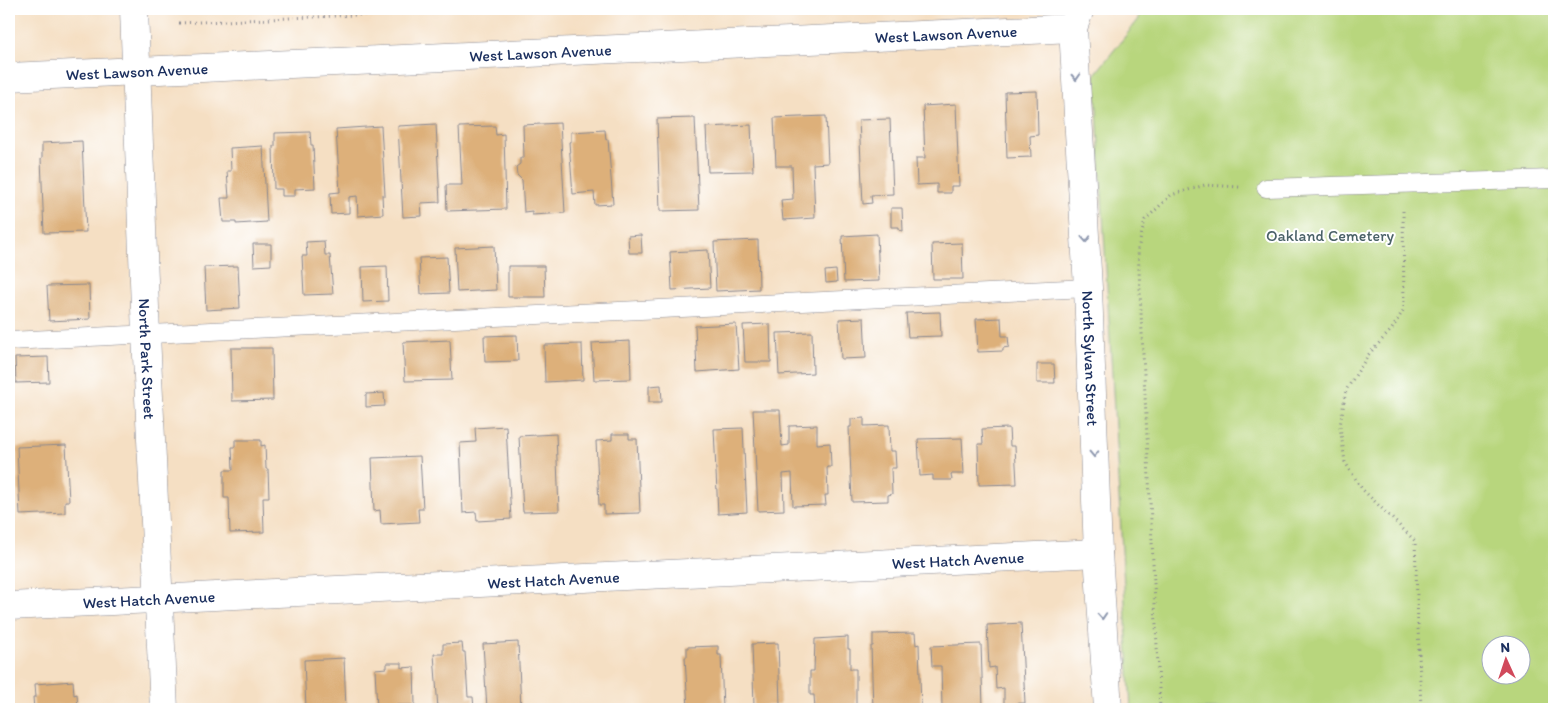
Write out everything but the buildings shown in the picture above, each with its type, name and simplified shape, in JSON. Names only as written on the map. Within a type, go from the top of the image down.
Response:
[{"type":"street","name":"North Park Street","points":[[134,9],[146,335],[164,709]]},
{"type":"street","name":"West Lawson Avenue","points":[[9,77],[1076,18]]},
{"type":"street","name":"North Sylvan Street","points":[[1076,18],[1098,553],[1108,709]]},
{"type":"street","name":"West Hatch Avenue","points":[[9,606],[1098,553]]},
{"type":"lane","points":[[1266,188],[1554,179]]},
{"type":"lane","points":[[9,342],[1088,288]]},
{"type":"path","points":[[179,23],[490,9]]},
{"type":"path","points":[[1402,183],[1404,309],[1392,329],[1369,354],[1346,390],[1340,426],[1345,462],[1362,489],[1415,541],[1421,709]]},
{"type":"path","points":[[1160,709],[1138,249],[1145,220],[1171,195],[1205,185],[1266,188]]},
{"type":"green space","name":"Oakland Cemetery","points":[[1139,9],[1554,9],[1554,709],[1131,709],[1095,74],[1139,19]]}]
